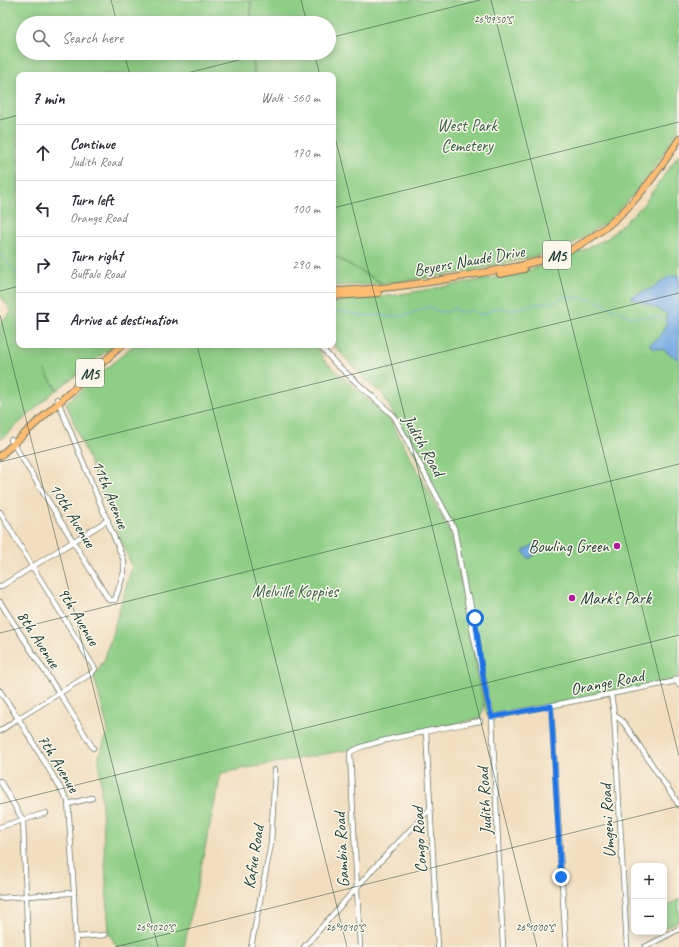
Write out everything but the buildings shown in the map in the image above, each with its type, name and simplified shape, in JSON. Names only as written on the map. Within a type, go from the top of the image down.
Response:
[{"type":"main road","name":"Beyers Naudé Drive","points":[[336,291],[389,288],[451,278],[532,263],[566,251],[596,233],[625,210],[654,177],[679,139]]},
{"type":"main road","name":"Beyers Naudé Drive","points":[[336,296],[372,294],[430,286],[530,268],[562,257],[590,242],[626,214],[652,186],[679,146]]},
{"type":"main road","name":"M5","points":[[0,451],[12,442],[114,348]]},
{"type":"main road","name":"M5","points":[[58,400],[119,348]]},
{"type":"main road","name":"M5","points":[[0,456],[12,442]]},
{"type":"street","name":"Judith Road","points":[[323,348],[336,364],[396,419],[453,526],[465,583],[475,618],[478,654],[487,701],[492,717],[503,947]]},
{"type":"street","name":"11th Avenue","points":[[58,400],[108,520],[125,566],[116,599],[113,601]]},
{"type":"street","name":"10th Avenue","points":[[12,442],[109,600],[113,601]]},
{"type":"street","name":"9th Avenue","points":[[0,512],[95,667],[95,670],[58,692]]},
{"type":"street","points":[[0,587],[108,520]]},
{"type":"street","name":"8th Avenue","points":[[0,602],[92,748]]},
{"type":"street","points":[[677,679],[679,686]]},
{"type":"street","name":"Orange Road","points":[[492,717],[611,694],[677,679]]},
{"type":"street","name":"7th Avenue","points":[[0,690],[68,804],[76,947]]},
{"type":"street","points":[[0,731],[26,715],[58,692]]},
{"type":"street","name":"Umgeni Road","points":[[611,694],[614,714],[627,947]]},
{"type":"street","points":[[551,706],[566,947]]},
{"type":"street","points":[[614,714],[624,723],[679,805]]},
{"type":"street","points":[[426,731],[480,721]]},
{"type":"street","name":"Gambia Road","points":[[360,947],[349,759],[351,752],[426,731]]},
{"type":"street","name":"Congo Road","points":[[426,731],[438,947]]},
{"type":"street","name":"Kafue Road","points":[[251,947],[270,850],[275,770]]},
{"type":"street","points":[[0,781],[23,820],[25,839],[28,947]]},
{"type":"street","points":[[68,804],[92,798]]},
{"type":"street","points":[[304,947],[356,887],[430,809]]},
{"type":"street","points":[[0,827],[46,813]]},
{"type":"street","points":[[0,898],[72,895]]},
{"type":"street","points":[[645,947],[679,929]]},
{"type":"street","points":[[76,937],[105,935]]},
{"type":"green space","points":[[0,0],[250,0],[251,16],[16,16],[16,60],[253,60],[254,72],[16,72],[16,348],[110,348],[57,390],[45,370],[56,390],[0,440],[0,322],[12,312],[0,295]]},
{"type":"green space","name":"West Park Cemetery","points":[[251,0],[679,0],[679,128],[655,166],[633,195],[607,222],[565,249],[473,271],[384,284],[336,257],[336,72],[255,72],[254,60],[336,60],[336,16],[252,16]]},
{"type":"green space","name":"Mark's Park","points":[[679,154],[679,675],[671,680],[609,695],[487,716],[451,522],[381,391],[375,389],[336,348],[336,302],[396,295],[521,273],[570,256],[608,238],[643,205]]},
{"type":"green space","name":"West Park Cemetery","points":[[336,257],[383,284],[336,286]]},
{"type":"green space","name":"Melville Koppies","points":[[130,348],[317,348],[324,360],[391,421],[449,530],[452,539],[484,708],[480,718],[352,749],[221,773],[184,947],[117,947],[109,934],[99,756],[108,730],[95,680],[90,676],[96,674],[105,658],[132,567],[66,403]]},
{"type":"green space","points":[[679,899],[679,920],[667,927],[667,906]]},
{"type":"water","points":[[679,275],[679,360],[664,350],[652,348],[649,345],[660,337],[667,322],[666,313],[630,297],[654,287],[668,277]]},
{"type":"water","points":[[536,543],[540,550],[529,559],[523,551]]},
{"type":"waterway","points":[[0,254],[16,273]]},
{"type":"waterway","points":[[336,312],[340,311],[361,316],[381,315],[389,317],[407,315],[431,307],[436,311],[448,312],[455,308],[457,311],[466,312],[471,310],[478,314],[484,314],[492,309],[502,308],[510,310],[535,304],[555,302],[563,297],[591,299],[632,317],[659,317],[668,323]]},
{"type":"place","name":"Bowling Green","points":[[617,546]]},
{"type":"place","name":"Mark's Park","points":[[572,598]]},
{"type":"route","points":[[475,618],[479,650],[478,654],[487,701],[492,717],[551,706],[561,877]]}]
